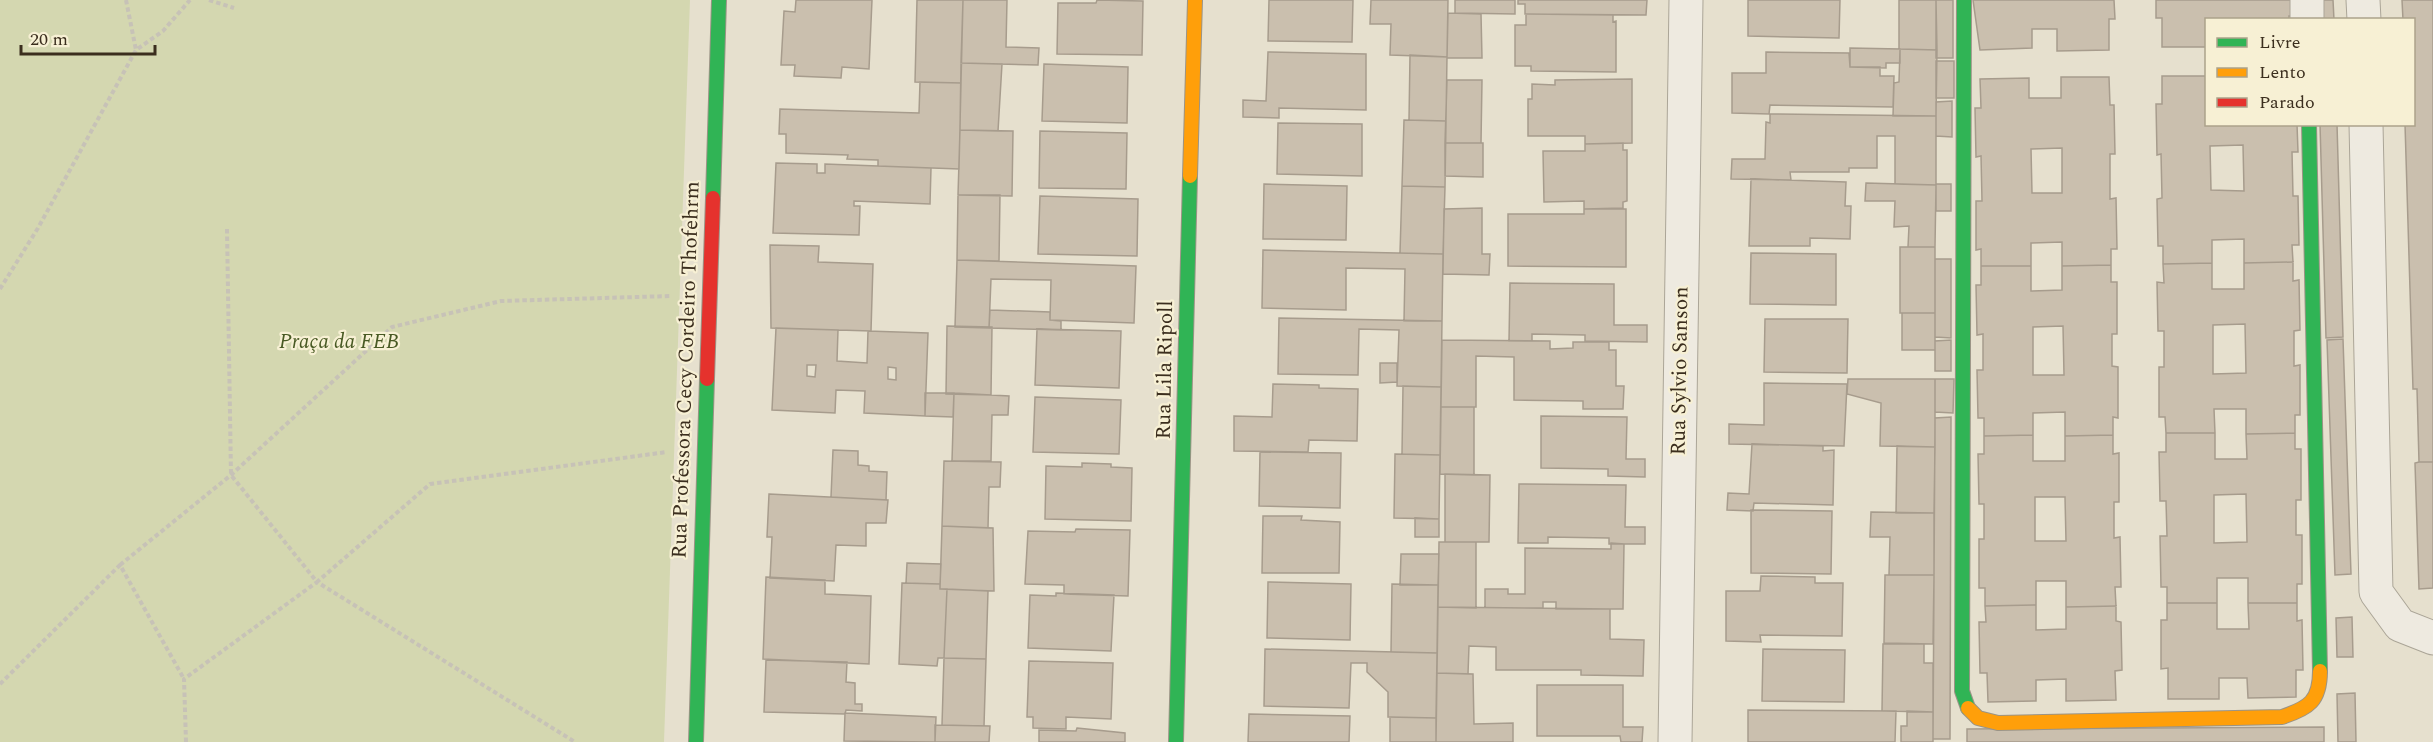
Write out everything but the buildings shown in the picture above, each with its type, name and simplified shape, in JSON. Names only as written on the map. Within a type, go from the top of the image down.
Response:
[{"type":"street","name":"Rua Professora Cecy Cordeiro Thofehrm","points":[[696,742],[718,0]]},
{"type":"street","name":"Rua Lila Ripoll","points":[[1176,742],[1195,0]]},
{"type":"street","name":"Rua Sylvio Sanson","points":[[1675,742],[1686,0]]},
{"type":"street","points":[[1964,0],[1962,692],[1970,714],[1979,720],[1998,723],[2282,717],[2304,710],[2315,701],[2320,687],[2309,126]]},
{"type":"street","points":[[2307,0],[2307,18]]},
{"type":"street","points":[[2363,0],[2364,18]]},
{"type":"street","points":[[2366,126],[2376,592],[2400,626],[2433,638]]},
{"type":"path","points":[[126,0],[136,50]]},
{"type":"path","points":[[0,289],[38,228],[136,50],[163,31],[190,0]]},
{"type":"path","points":[[208,0],[234,8]]},
{"type":"path","points":[[227,229],[231,475],[317,582],[575,742]]},
{"type":"path","points":[[0,684],[120,566],[231,475],[392,327],[501,301],[682,296]]},
{"type":"path","points":[[184,679],[317,582],[430,484],[677,451]]},
{"type":"path","points":[[120,566],[184,679],[186,742]]},
{"type":"green space","name":"Praça da FEB","points":[[0,0],[690,0],[664,742],[0,742]]},
{"type":"traffic: fast","points":[[713,198],[719,0]]},
{"type":"traffic: fast","points":[[1964,0],[1962,691],[1968,708]]},
{"type":"traffic: fast","points":[[2309,126],[2320,671]]},
{"type":"traffic: fast","points":[[1176,742],[1190,176]]},
{"type":"traffic: fast","points":[[696,742],[707,379]]},
{"type":"traffic: slow","points":[[1190,176],[1195,0]]},
{"type":"traffic: slow","points":[[1968,708],[1978,718],[1998,723],[2282,717],[2311,702],[2318,690],[2320,671]]},
{"type":"traffic: jam","points":[[707,379],[713,198]]}]
